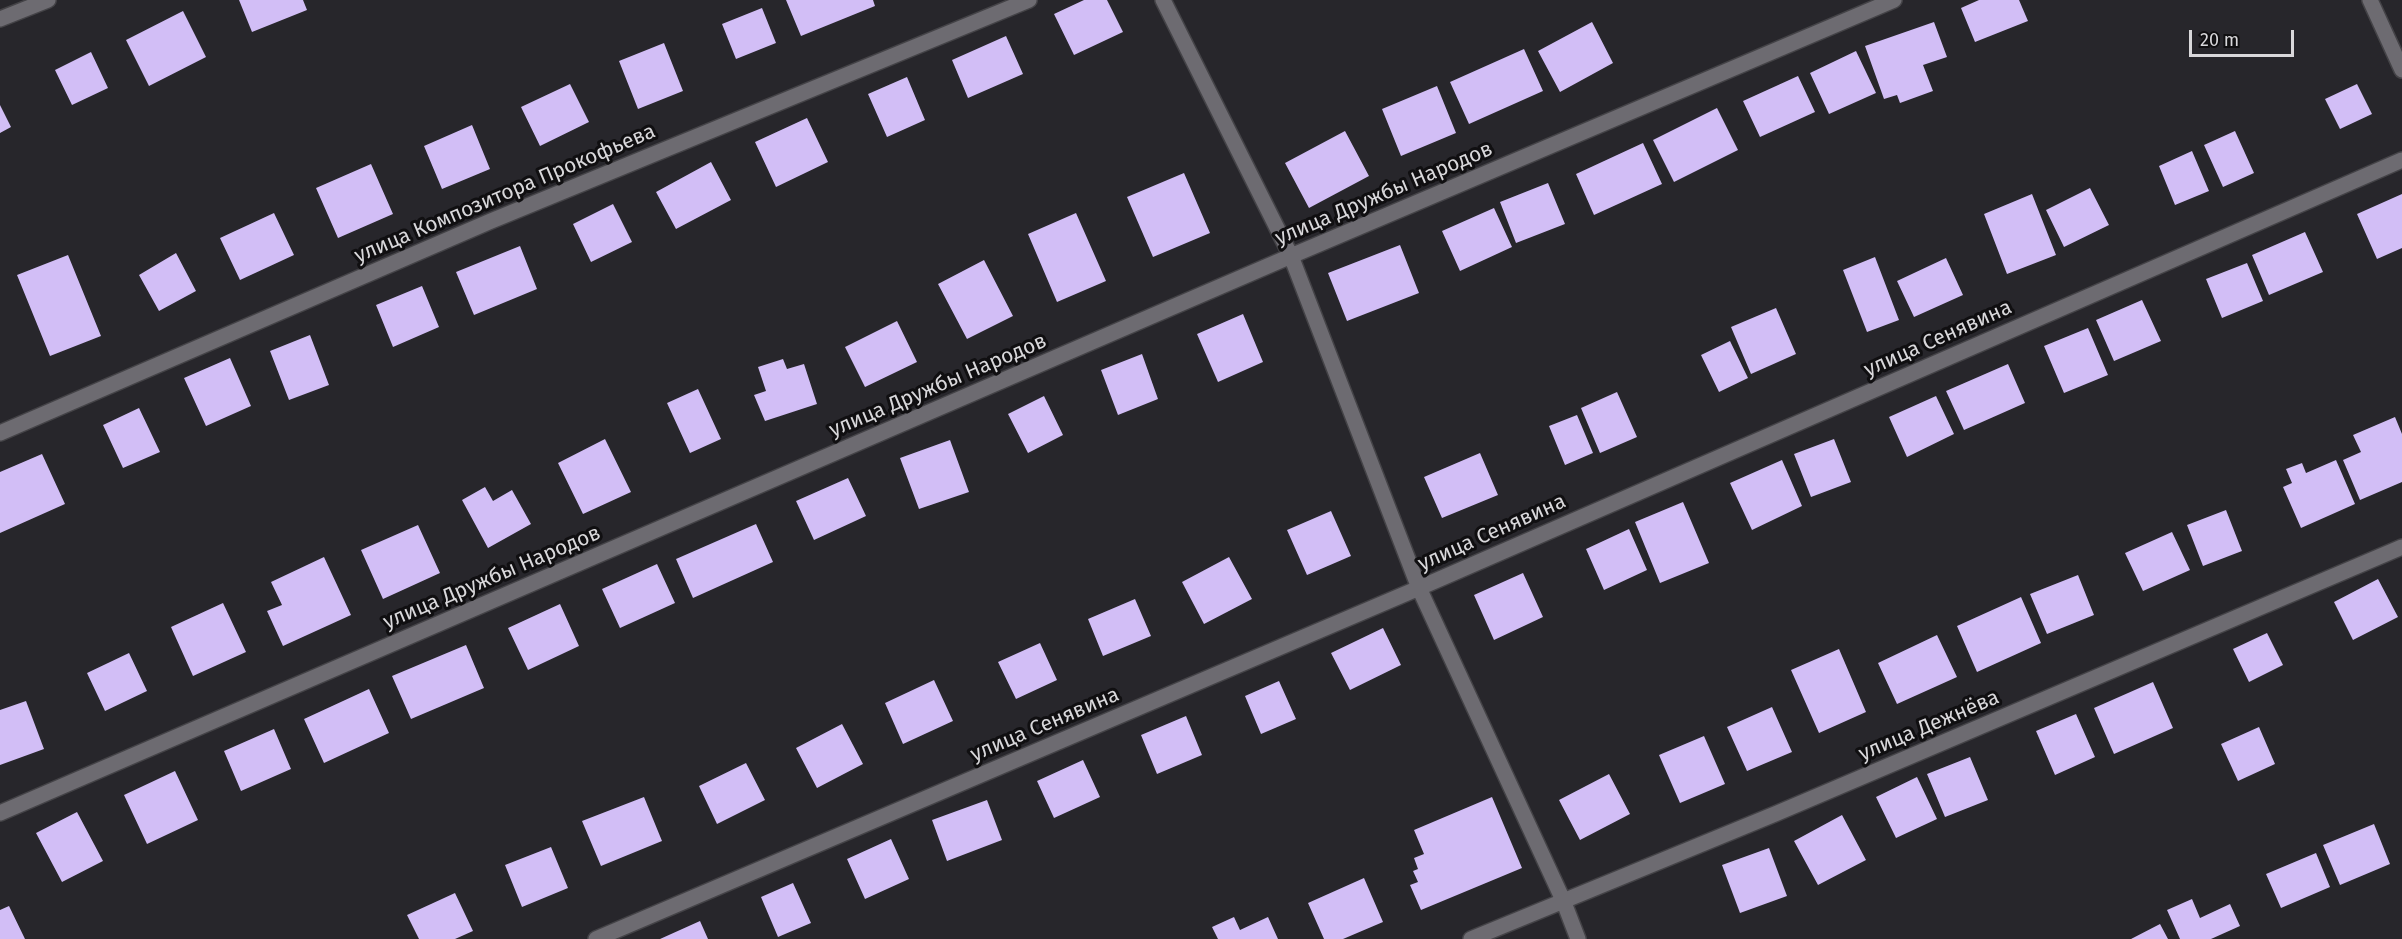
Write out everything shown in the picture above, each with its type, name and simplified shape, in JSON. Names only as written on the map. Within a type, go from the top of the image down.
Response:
[{"type":"street","points":[[0,20],[48,0]]},
{"type":"street","name":"улица Композитора Прокофьева","points":[[0,433],[491,221],[1029,0]]},
{"type":"street","points":[[1163,0],[1292,256],[1419,588],[1563,900],[1578,939]]},
{"type":"street","name":"улица Дружбы Народов","points":[[0,813],[1292,256],[1894,0]]},
{"type":"street","points":[[2370,0],[2402,70]]},
{"type":"street","name":"улица Сенявина","points":[[596,939],[1419,588],[2402,160]]},
{"type":"street","name":"улица Дежнёва","points":[[1471,939],[1775,814],[2402,547]]},
{"type":"building","points":[[239,0],[303,0],[307,10],[252,32]]},
{"type":"building","points":[[786,0],[873,0],[875,6],[801,36]]},
{"type":"building","points":[[1084,0],[1107,0],[1123,32],[1074,55],[1054,14]]},
{"type":"building","points":[[1979,0],[2019,0],[2028,21],[1975,42],[1961,8]]},
{"type":"building","points":[[762,8],[776,43],[736,59],[722,24]]},
{"type":"building","points":[[183,11],[206,57],[149,86],[126,40]]},
{"type":"building","points":[[1592,22],[1613,63],[1560,92],[1538,51]]},
{"type":"building","points":[[1934,22],[1947,57],[1923,65],[1933,91],[1900,103],[1897,95],[1884,99],[1865,46]]},
{"type":"building","points":[[1006,36],[1023,74],[968,98],[952,60]]},
{"type":"building","points":[[664,43],[683,91],[638,109],[619,61]]},
{"type":"building","points":[[1524,49],[1543,91],[1469,124],[1450,82]]},
{"type":"building","points":[[1856,51],[1876,93],[1829,114],[1810,73]]},
{"type":"building","points":[[91,52],[108,88],[72,105],[55,70]]},
{"type":"building","points":[[1798,76],[1815,112],[1760,137],[1743,101]]},
{"type":"building","points":[[907,77],[925,120],[887,137],[868,94]]},
{"type":"building","points":[[570,84],[589,122],[540,146],[521,107]]},
{"type":"building","points":[[2357,84],[2372,114],[2340,129],[2325,99]]},
{"type":"building","points":[[1437,86],[1456,133],[1401,156],[1382,109]]},
{"type":"building","points":[[0,105],[11,127],[0,133]]},
{"type":"building","points":[[1717,108],[1738,150],[1674,182],[1653,140]]},
{"type":"building","points":[[807,118],[828,162],[776,187],[755,142]]},
{"type":"building","points":[[472,125],[490,169],[442,189],[424,146]]},
{"type":"building","points":[[1345,131],[1369,176],[1309,208],[1285,163]]},
{"type":"building","points":[[2235,131],[2254,173],[2223,187],[2204,145]]},
{"type":"building","points":[[1643,143],[1662,184],[1594,215],[1576,174]]},
{"type":"building","points":[[2192,151],[2209,191],[2175,205],[2159,166]]},
{"type":"building","points":[[711,162],[731,200],[676,229],[656,192]]},
{"type":"building","points":[[371,164],[393,214],[338,238],[316,188]]},
{"type":"building","points":[[1184,173],[1210,233],[1153,257],[1127,197]]},
{"type":"building","points":[[1548,183],[1565,224],[1516,243],[1500,202]]},
{"type":"building","points":[[2090,188],[2109,225],[2064,247],[2046,210]]},
{"type":"building","points":[[2032,194],[2056,255],[2007,274],[1984,214]]},
{"type":"building","points":[[2402,194],[2402,248],[2377,259],[2357,214]]},
{"type":"building","points":[[613,204],[632,242],[591,262],[573,224]]},
{"type":"building","points":[[1494,208],[1512,247],[1460,271],[1442,231]]},
{"type":"building","points":[[274,213],[294,255],[240,280],[220,238]]},
{"type":"building","points":[[1076,213],[1106,281],[1057,302],[1028,234]]},
{"type":"building","points":[[2305,232],[2323,272],[2269,295],[2252,255]]},
{"type":"building","points":[[1400,245],[1419,293],[1347,321],[1328,273]]},
{"type":"building","points":[[520,246],[537,289],[474,315],[456,272]]},
{"type":"building","points":[[176,253],[196,291],[159,311],[139,275]]},
{"type":"building","points":[[68,255],[101,336],[50,356],[17,275]]},
{"type":"building","points":[[1875,257],[1899,320],[1867,332],[1843,270]]},
{"type":"building","points":[[1946,258],[1963,295],[1914,317],[1897,281]]},
{"type":"building","points":[[984,260],[1013,316],[967,339],[938,284]]},
{"type":"building","points":[[2247,263],[2263,301],[2222,318],[2206,279]]},
{"type":"building","points":[[422,286],[439,327],[393,347],[376,305]]},
{"type":"building","points":[[2142,300],[2161,341],[2114,361],[2096,320]]},
{"type":"building","points":[[1776,308],[1796,354],[1751,374],[1731,327]]},
{"type":"building","points":[[1243,314],[1263,362],[1218,382],[1197,334]]},
{"type":"building","points":[[897,321],[917,362],[865,387],[845,347]]},
{"type":"building","points":[[2088,328],[2108,375],[2064,393],[2044,346]]},
{"type":"building","points":[[310,335],[329,385],[289,400],[270,351]]},
{"type":"building","points":[[1730,341],[1748,378],[1719,392],[1701,355]]},
{"type":"building","points":[[1142,354],[1158,399],[1118,415],[1101,370]]},
{"type":"building","points":[[230,358],[251,406],[206,426],[184,378]]},
{"type":"building","points":[[783,359],[787,369],[804,364],[817,404],[765,421],[754,395],[766,391],[758,367]]},
{"type":"building","points":[[2008,364],[2025,403],[1964,430],[1946,391]]},
{"type":"building","points":[[698,389],[721,439],[690,453],[667,403]]},
{"type":"building","points":[[1617,392],[1637,437],[1600,453],[1581,408]]},
{"type":"building","points":[[1044,396],[1063,435],[1028,453],[1008,414]]},
{"type":"building","points":[[1936,396],[1954,434],[1907,457],[1889,417]]},
{"type":"building","points":[[139,408],[160,452],[123,468],[103,425]]},
{"type":"building","points":[[1577,415],[1593,453],[1565,465],[1549,426]]},
{"type":"building","points":[[2395,417],[2402,434],[2402,482],[2360,500],[2343,460],[2361,452],[2353,435]]},
{"type":"building","points":[[605,439],[631,492],[583,514],[558,463]]},
{"type":"building","points":[[1834,439],[1851,482],[1811,497],[1794,454]]},
{"type":"building","points":[[950,440],[969,492],[919,509],[900,458]]},
{"type":"building","points":[[1480,453],[1498,495],[1442,518],[1424,477]]},
{"type":"building","points":[[42,454],[65,504],[0,533],[0,472]]},
{"type":"building","points":[[1782,460],[1802,506],[1752,530],[1730,483]]},
{"type":"building","points":[[2336,460],[2355,504],[2301,528],[2283,487],[2292,483],[2286,469],[2302,463],[2306,473]]},
{"type":"building","points":[[848,478],[866,516],[814,540],[796,501]]},
{"type":"building","points":[[485,487],[493,501],[512,490],[531,524],[488,548],[462,500]]},
{"type":"building","points":[[1683,502],[1709,563],[1660,583],[1635,522]]},
{"type":"building","points":[[2226,510],[2242,551],[2203,566],[2187,525]]},
{"type":"building","points":[[1331,511],[1351,556],[1307,575],[1287,530]]},
{"type":"building","points":[[756,524],[773,562],[693,598],[676,559]]},
{"type":"building","points":[[418,525],[440,573],[383,599],[361,550]]},
{"type":"building","points":[[1629,529],[1647,570],[1604,590],[1586,549]]},
{"type":"building","points":[[2172,532],[2190,570],[2143,591],[2125,553]]},
{"type":"building","points":[[324,557],[351,615],[283,646],[267,611],[282,605],[271,582]]},
{"type":"building","points":[[1229,557],[1252,599],[1204,624],[1182,582]]},
{"type":"building","points":[[657,564],[675,603],[620,628],[602,589]]},
{"type":"building","points":[[1523,573],[1543,617],[1494,640],[1474,595]]},
{"type":"building","points":[[2078,575],[2094,615],[2047,634],[2030,594]]},
{"type":"building","points":[[2378,579],[2398,617],[2353,640],[2334,602]]},
{"type":"building","points":[[2021,597],[2041,643],[1977,672],[1957,626]]},
{"type":"building","points":[[1135,599],[1151,636],[1103,656],[1088,619]]},
{"type":"building","points":[[223,603],[246,652],[193,676],[171,627]]},
{"type":"building","points":[[560,604],[579,646],[528,670],[508,628]]},
{"type":"building","points":[[1383,628],[1401,665],[1350,690],[1331,653]]},
{"type":"building","points":[[2267,633],[2283,665],[2249,682],[2233,649]]},
{"type":"building","points":[[1937,635],[1957,677],[1897,704],[1878,663]]},
{"type":"building","points":[[1040,643],[1057,680],[1016,699],[998,662]]},
{"type":"building","points":[[466,645],[484,688],[411,719],[392,676]]},
{"type":"building","points":[[1839,649],[1866,712],[1819,733],[1791,670]]},
{"type":"building","points":[[129,653],[147,691],[105,711],[87,673]]},
{"type":"building","points":[[934,680],[953,721],[903,744],[885,703]]},
{"type":"building","points":[[1279,681],[1296,719],[1261,734],[1245,696]]},
{"type":"building","points":[[2153,682],[2173,728],[2114,754],[2094,708]]},
{"type":"building","points":[[369,689],[389,733],[324,763],[304,719]]},
{"type":"building","points":[[26,701],[44,749],[0,765],[0,710]]},
{"type":"building","points":[[1772,707],[1792,752],[1747,771],[1727,727]]},
{"type":"building","points":[[2076,714],[2095,757],[2055,775],[2036,731]]},
{"type":"building","points":[[1186,716],[1202,755],[1157,774],[1141,735]]},
{"type":"building","points":[[842,724],[863,764],[817,788],[796,748]]},
{"type":"building","points":[[2259,727],[2275,764],[2238,781],[2221,744]]},
{"type":"building","points":[[274,729],[291,769],[241,791],[224,751]]},
{"type":"building","points":[[1704,736],[1725,784],[1680,803],[1659,755]]},
{"type":"building","points":[[1970,757],[1988,800],[1945,817],[1927,774]]},
{"type":"building","points":[[1083,760],[1100,797],[1054,818],[1037,781]]},
{"type":"building","points":[[746,763],[765,800],[717,824],[699,786]]},
{"type":"building","points":[[175,771],[198,820],[147,844],[124,795]]},
{"type":"building","points":[[1609,774],[1630,814],[1580,840],[1559,800]]},
{"type":"building","points":[[1917,777],[1937,819],[1896,838],[1876,797]]},
{"type":"building","points":[[644,797],[662,841],[601,866],[582,821]]},
{"type":"building","points":[[1492,797],[1522,868],[1421,910],[1410,885],[1418,882],[1413,871],[1418,869],[1414,858],[1424,854],[1414,830]]},
{"type":"building","points":[[987,800],[1002,840],[947,861],[932,820]]},
{"type":"building","points":[[77,812],[103,861],[62,882],[36,833]]},
{"type":"building","points":[[1842,815],[1866,860],[1818,885],[1794,841]]},
{"type":"building","points":[[2374,824],[2390,864],[2340,885],[2323,845]]},
{"type":"building","points":[[891,839],[909,879],[865,899],[847,859]]},
{"type":"building","points":[[551,847],[568,888],[522,907],[505,865]]},
{"type":"building","points":[[1769,848],[1787,896],[1740,913],[1722,865]]},
{"type":"building","points":[[2316,853],[2330,887],[2281,908],[2266,874]]},
{"type":"building","points":[[1364,878],[1383,922],[1343,939],[1324,939],[1308,903]]},
{"type":"building","points":[[793,883],[811,923],[778,937],[761,897]]},
{"type":"building","points":[[455,893],[473,931],[455,939],[419,939],[407,915]]},
{"type":"building","points":[[2192,899],[2200,918],[2230,904],[2240,926],[2211,939],[2180,939],[2167,910]]},
{"type":"building","points":[[9,906],[25,939],[0,939],[0,910]]},
{"type":"building","points":[[1234,917],[1240,930],[1268,917],[1278,939],[1218,939],[1212,927]]},
{"type":"building","points":[[700,921],[708,939],[660,939]]},
{"type":"building","points":[[2160,924],[2168,939],[2131,939]]}]
